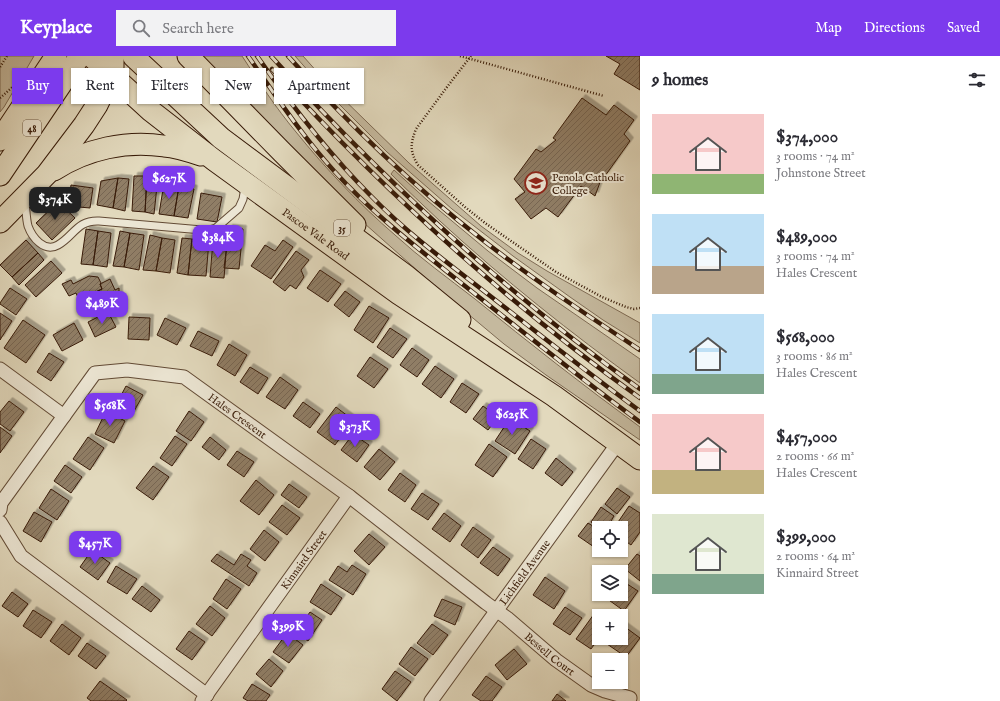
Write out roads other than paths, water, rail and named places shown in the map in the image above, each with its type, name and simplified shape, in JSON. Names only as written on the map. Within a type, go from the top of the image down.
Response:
[{"type":"main road","name":"48","points":[[56,68],[80,56]]},
{"type":"main road","name":"Pascoe Vale Road","points":[[90,56],[112,66],[151,111],[214,160],[399,294],[554,396]]},
{"type":"main road","name":"Pascoe Vale Road","points":[[133,56],[222,138],[405,275],[554,396],[640,459]]},
{"type":"main road","points":[[188,56],[405,275]]},
{"type":"main road","points":[[0,222],[42,180],[84,125],[97,104],[112,66]]},
{"type":"main road","name":"48","points":[[0,140],[28,104]]},
{"type":"main road","name":"48","points":[[0,175],[37,104]]},
{"type":"main road","points":[[42,180],[56,169],[75,159],[97,151],[121,146],[139,144],[165,146],[184,150],[214,160]]},
{"type":"street","points":[[0,369],[64,416]]},
{"type":"street","name":"Hales Crescent","points":[[0,510],[1,503],[95,373],[127,370],[184,377],[349,496],[496,611]]},
{"type":"street","name":"Lichfield Avenue","points":[[431,701],[618,443]]},
{"type":"street","name":"Kinnaird Street","points":[[204,698],[349,496]]},
{"type":"street","points":[[0,522],[21,556],[204,698]]},
{"type":"street","name":"Bessell Court","points":[[496,611],[507,618],[556,660],[591,685],[605,691],[630,698]]},
{"type":"lane","points":[[25,197],[28,223],[31,231],[41,244],[46,247],[54,247],[61,243],[80,226],[91,221],[202,230],[216,228],[239,208],[243,199],[245,182]]},
{"type":"railway","points":[[248,56],[311,144],[335,172],[365,203],[431,259],[552,355],[640,422]]},
{"type":"railway","points":[[257,56],[297,111],[325,146],[355,180],[385,210],[444,260],[640,411]]},
{"type":"railway","points":[[271,56],[356,146],[446,232],[541,313],[640,389]]},
{"type":"railway","points":[[288,56],[358,130],[407,176],[458,220],[541,283],[640,350]]},
{"type":"railway","points":[[272,69],[358,158],[448,243],[494,284],[542,323],[640,398]]},
{"type":"place","name":"Penola Catholic College","points":[[536,183]]}]
